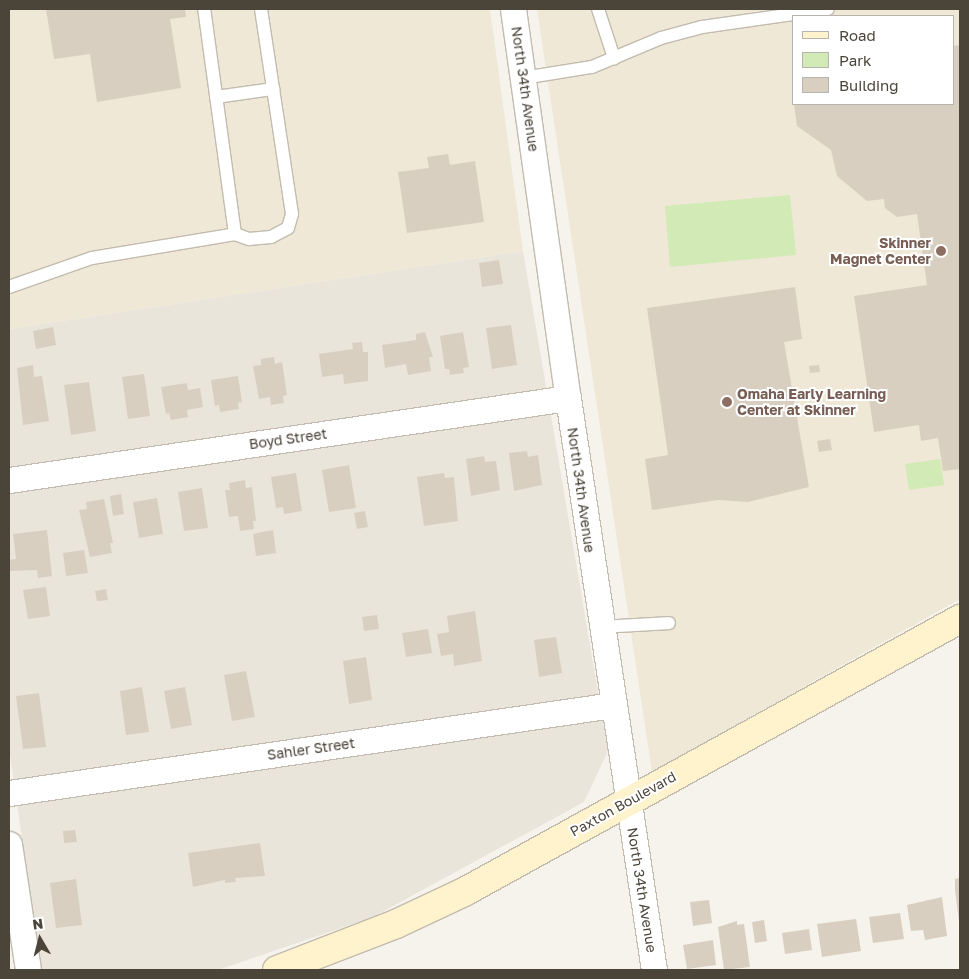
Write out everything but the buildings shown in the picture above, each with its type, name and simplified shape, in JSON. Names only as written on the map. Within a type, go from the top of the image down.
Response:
[{"type":"street","name":"North 34th Avenue","points":[[513,9],[613,705],[654,970]]},
{"type":"street","name":"Boyd Street","points":[[9,480],[568,398]]},
{"type":"street","name":"Paxton Boulevard","points":[[278,970],[396,924],[466,890],[960,620]]},
{"type":"street","name":"Sahler Street","points":[[9,793],[613,705]]},
{"type":"street","points":[[9,844],[28,970]]},
{"type":"lane","points":[[204,9],[235,234]]},
{"type":"lane","points":[[9,287],[92,258],[235,234],[249,239],[271,237],[288,228],[292,214],[261,9]]},
{"type":"lane","points":[[598,9],[614,58]]},
{"type":"lane","points":[[523,78],[565,73],[614,58],[661,38],[702,27],[828,9]]},
{"type":"lane","points":[[216,98],[273,89]]},
{"type":"lane","points":[[602,627],[668,623]]},
{"type":"shaded area","points":[[9,9],[490,9],[523,251],[9,329]]},
{"type":"shaded area","points":[[537,9],[960,9],[960,599],[652,772]]},
{"type":"shaded area","points":[[523,251],[608,751],[584,802],[373,917],[218,970],[41,970],[9,748],[9,329]]},
{"type":"green space","points":[[790,195],[796,255],[670,267],[665,206]]},
{"type":"green space","points":[[940,459],[944,485],[909,490],[905,464]]},
{"type":"place","name":"Skinner Magnet Center","points":[[941,251]]},
{"type":"place","name":"Omaha Early Learning Center at Skinner","points":[[727,402]]}]
